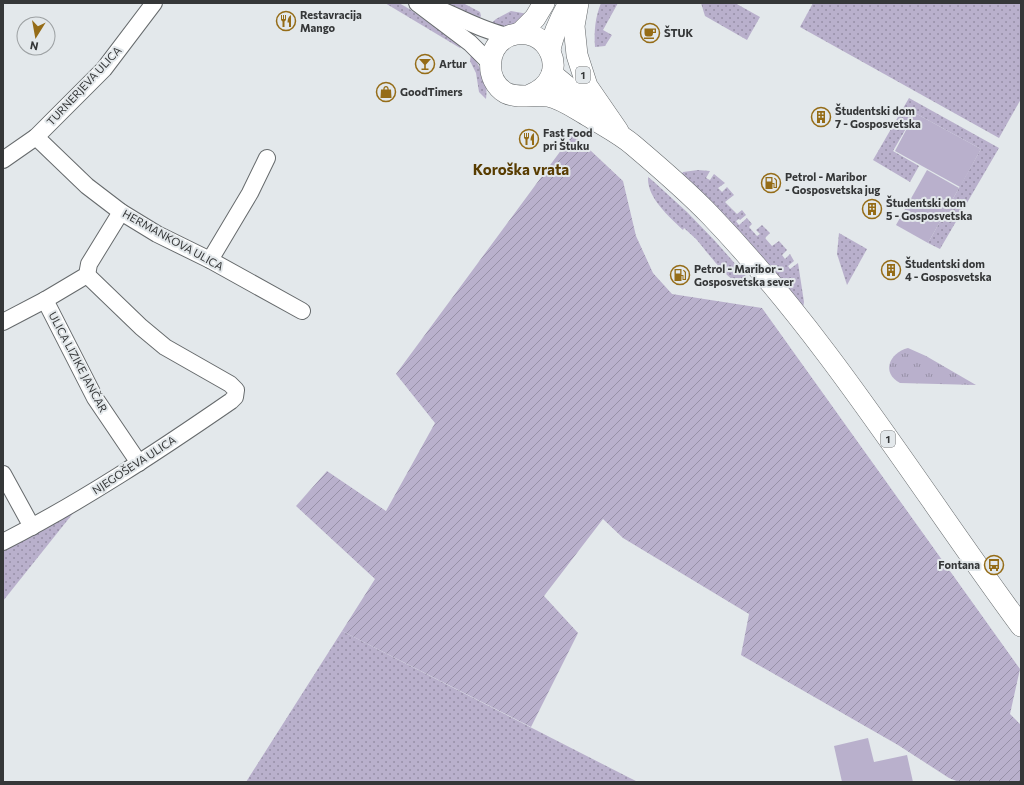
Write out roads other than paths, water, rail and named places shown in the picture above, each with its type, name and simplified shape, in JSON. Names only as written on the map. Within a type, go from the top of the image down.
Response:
[{"type":"main road","points":[[490,63],[493,52],[499,43],[514,35],[535,18],[544,3]]},
{"type":"main road","points":[[530,96],[544,88],[552,74],[554,66],[550,50],[552,37],[568,3]]},
{"type":"main road","name":"1","points":[[578,3],[574,26],[577,55],[587,86],[622,136]]},
{"type":"main road","points":[[514,35],[532,35],[543,41],[550,50]]},
{"type":"main road","name":"1","points":[[490,63],[491,73],[495,82],[500,88],[513,95],[550,96],[563,101],[622,136]]},
{"type":"main road","name":"1","points":[[552,74],[598,112],[622,136],[658,166],[708,213],[748,256],[813,336],[865,406],[1021,626]]},
{"type":"street","name":"TURNERJEVA ULICA","points":[[3,160],[36,137],[104,69],[154,3]]},
{"type":"street","points":[[417,3],[470,43],[490,63]]},
{"type":"street","points":[[423,3],[442,9],[492,33],[514,35]]},
{"type":"street","name":"HERMANKOVA ULICA","points":[[36,137],[87,186],[121,212],[157,234],[210,260],[302,311]]},
{"type":"street","points":[[210,260],[250,193],[267,158]]},
{"type":"street","points":[[3,322],[45,300],[86,275],[89,264],[121,212]]},
{"type":"street","name":"NJEGOŠEVA ULICA","points":[[3,542],[106,484],[231,402],[235,397],[236,390],[230,384],[165,347],[141,327],[86,275]]},
{"type":"street","name":"ULICA LIZIKE JANČAR","points":[[45,300],[95,398],[139,463]]},
{"type":"street","points":[[3,474],[32,527]]},
{"type":"place","name":"Restavracija Mango","points":[[286,21]]},
{"type":"place","name":"ŠTUK","points":[[650,33]]},
{"type":"place","name":"Artur","points":[[425,64]]},
{"type":"place","name":"GoodTimers","points":[[386,92]]},
{"type":"place","name":"Študentski dom 7 - Gosposvetska","points":[[821,117]]},
{"type":"place","name":"Fast Food pri Štuku","points":[[529,139]]},
{"type":"place","name":"Petrol - Maribor - Gosposvetska jug","points":[[771,183]]},
{"type":"place","name":"Študentski dom 5 - Gosposvetska","points":[[872,209]]},
{"type":"place","name":"Študentski dom 4 - Gosposvetska","points":[[891,270]]},
{"type":"place","name":"Petrol - Maribor - Gosposvetska sever","points":[[680,275]]},
{"type":"place","name":"Fontana","points":[[994,565]]},
{"type":"district","name":"Koroška vrata","points":[[521,170]]}]
